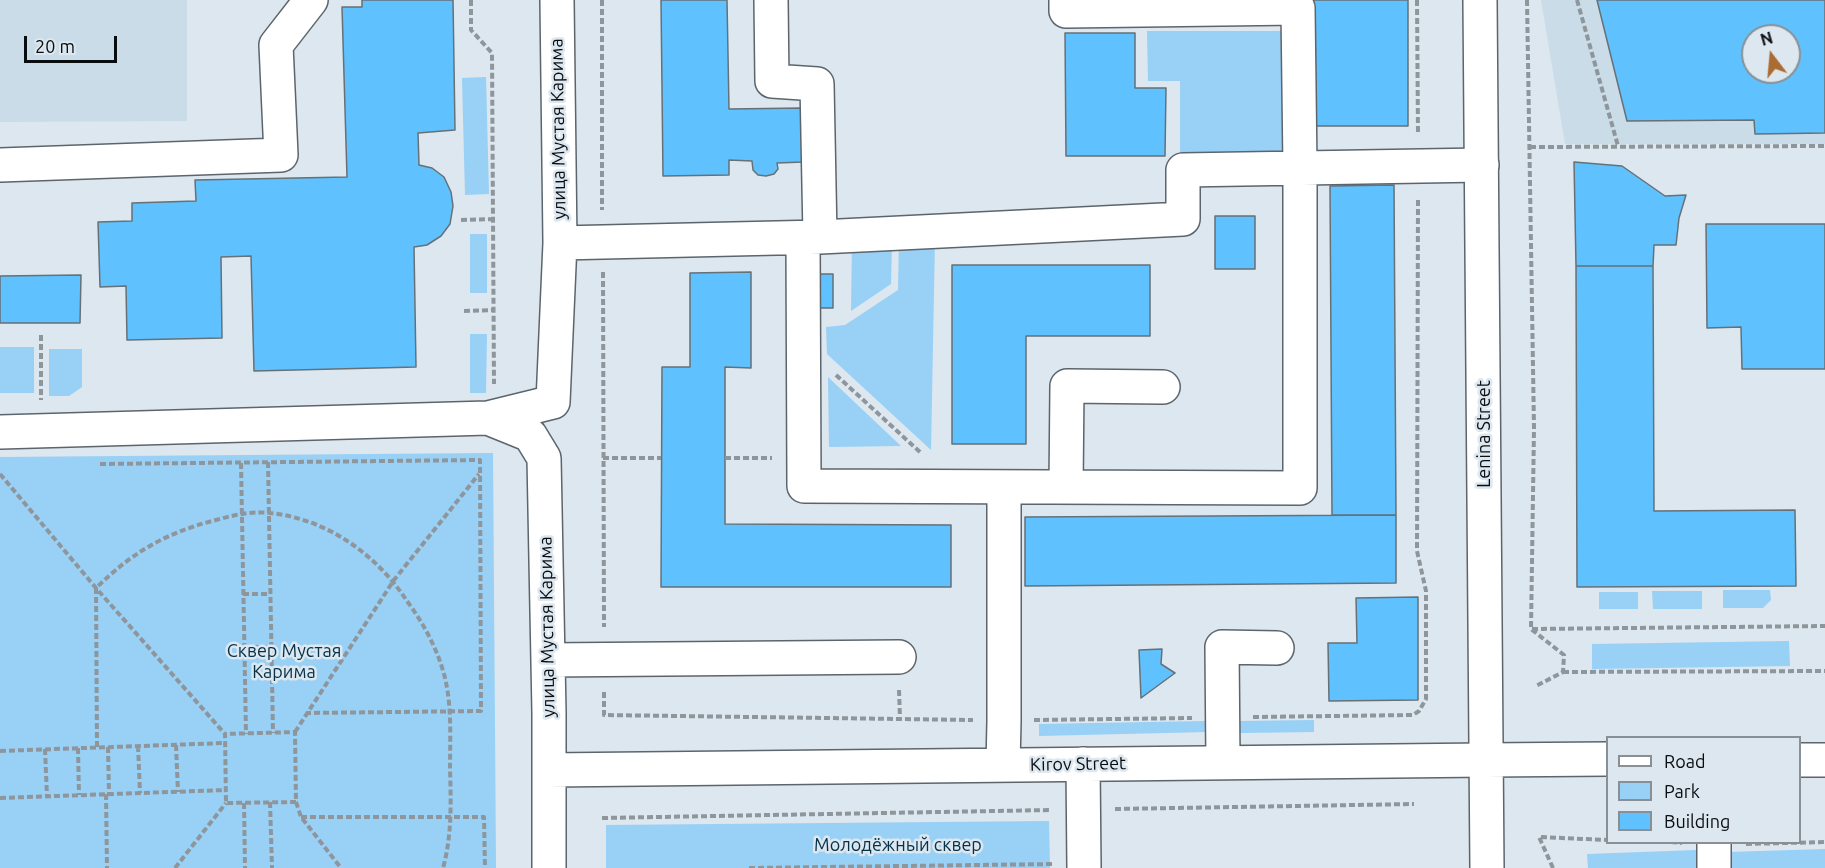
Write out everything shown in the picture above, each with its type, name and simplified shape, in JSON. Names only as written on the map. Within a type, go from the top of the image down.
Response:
[{"type":"street","points":[[0,165],[281,155],[276,45],[311,0]]},
{"type":"street","name":"улица Мустая Карима","points":[[491,407],[553,402],[560,243],[557,0]]},
{"type":"street","points":[[771,0],[772,81],[817,84],[811,237],[802,344],[804,486],[1300,488],[1298,8],[1066,12],[1066,0]]},
{"type":"street","name":"Lenina Street","points":[[1480,0],[1487,868]]},
{"type":"street","points":[[560,243],[811,237],[1183,219],[1183,170],[1482,165]]},
{"type":"street","points":[[1066,487],[1067,386],[1163,387]]},
{"type":"street","points":[[0,432],[340,424],[491,407]]},
{"type":"street","name":"улица Мустая Карима","points":[[491,407],[530,435],[544,458],[549,868]]},
{"type":"street","points":[[1003,765],[1004,487]]},
{"type":"street","points":[[1223,762],[1222,647],[1278,648]]},
{"type":"street","points":[[548,660],[604,660],[899,672]]},
{"type":"street","name":"Kirov Street","points":[[549,770],[1606,759]]},
{"type":"street","points":[[1801,760],[1825,760]]},
{"type":"street","points":[[1083,764],[1084,866]]},
{"type":"street","points":[[1714,844],[1714,868]]},
{"type":"path","points":[[471,0],[471,30],[492,53],[494,310],[491,407]]},
{"type":"path","points":[[602,0],[604,715]]},
{"type":"path","points":[[1413,715],[1423,705],[1427,692],[1426,591],[1417,551],[1417,0]]},
{"type":"path","points":[[1527,0],[1534,428],[1531,629]]},
{"type":"path","points":[[1577,0],[1618,146]]},
{"type":"path","points":[[1530,147],[1825,146]]},
{"type":"path","points":[[461,220],[494,219]]},
{"type":"path","points":[[464,311],[494,310]]},
{"type":"path","points":[[41,335],[41,404]]},
{"type":"path","points":[[802,344],[928,460]]},
{"type":"path","points":[[603,458],[662,458]]},
{"type":"path","points":[[89,464],[480,460],[481,711],[308,713]]},
{"type":"path","points":[[268,462],[273,733]]},
{"type":"path","points":[[241,463],[246,734]]},
{"type":"path","points":[[341,868],[301,817],[296,802],[295,732],[394,580],[480,473]]},
{"type":"path","points":[[0,474],[96,588],[225,734],[226,803],[174,868]]},
{"type":"path","points":[[97,747],[96,588],[118,566],[147,546],[190,526],[242,513],[268,513],[299,518],[332,532],[359,549],[394,580],[435,646],[445,679],[449,711],[451,817],[443,868]]},
{"type":"path","points":[[243,594],[270,594]]},
{"type":"path","points":[[1531,629],[1825,626]]},
{"type":"path","points":[[1531,629],[1564,655],[1563,672]]},
{"type":"path","points":[[244,647],[271,647]]},
{"type":"path","points":[[1536,686],[1563,672],[1825,671]]},
{"type":"path","points":[[899,672],[900,719]]},
{"type":"path","points":[[225,734],[295,732]]},
{"type":"path","points":[[0,751],[225,743]]},
{"type":"path","points":[[176,745],[178,792]]},
{"type":"path","points":[[138,746],[140,793]]},
{"type":"path","points":[[107,868],[108,747]]},
{"type":"path","points":[[78,748],[80,795]]},
{"type":"path","points":[[45,749],[46,797]]},
{"type":"path","points":[[0,798],[226,790]]},
{"type":"path","points":[[270,802],[272,868]]},
{"type":"path","points":[[226,803],[296,802]]},
{"type":"path","points":[[244,803],[245,868]]},
{"type":"path","points":[[602,818],[1414,804]]},
{"type":"path","points":[[301,817],[484,817],[485,868]]},
{"type":"path","points":[[1553,868],[1539,837],[1606,840]]},
{"type":"path","points":[[749,868],[1084,866]]},
{"type":"shaded area","points":[[0,0],[187,0],[187,121],[0,122]]},
{"type":"shaded area","points":[[1541,0],[1825,0],[1825,144],[1565,144]]},
{"type":"green space","points":[[1147,31],[1284,31],[1284,153],[1180,153],[1180,81],[1148,81]]},
{"type":"green space","points":[[486,77],[489,194],[465,195],[462,78]]},
{"type":"green space","points":[[470,234],[487,234],[487,293],[470,293]]},
{"type":"green space","points":[[899,238],[935,238],[931,450],[827,354],[826,327],[845,325],[898,290]]},
{"type":"green space","points":[[852,240],[892,241],[891,284],[851,311]]},
{"type":"green space","points":[[470,334],[487,334],[486,393],[470,393]]},
{"type":"green space","points":[[0,347],[34,347],[34,393],[0,393]]},
{"type":"green space","points":[[49,349],[82,349],[82,387],[69,396],[49,396]]},
{"type":"green space","points":[[828,377],[901,446],[829,447]]},
{"type":"green space","name":"Сквер Мустая Карима","points":[[493,453],[496,868],[0,868],[0,457]]},
{"type":"green space","points":[[1723,590],[1770,590],[1771,600],[1763,608],[1723,608]]},
{"type":"green space","points":[[1652,591],[1702,591],[1702,609],[1653,609]]},
{"type":"green space","points":[[1599,592],[1638,592],[1638,609],[1599,609]]},
{"type":"green space","points":[[1789,641],[1790,666],[1592,669],[1592,644]]},
{"type":"green space","points":[[1314,720],[1314,732],[1240,733],[1240,721]]},
{"type":"green space","points":[[1207,721],[1207,732],[1039,736],[1039,724]]},
{"type":"green space","name":"Молодёжный сквер","points":[[1049,821],[1050,868],[606,868],[606,825]]},
{"type":"green space","points":[[1825,849],[1825,868],[1729,868],[1728,852]]},
{"type":"green space","points":[[1696,850],[1696,868],[1588,868],[1587,854]]},
{"type":"building","points":[[362,0],[453,0],[455,130],[418,133],[419,165],[432,168],[444,177],[451,192],[453,206],[450,224],[441,236],[427,245],[414,247],[416,367],[254,371],[251,256],[221,257],[222,338],[127,340],[126,286],[100,287],[98,222],[132,221],[132,203],[196,201],[195,180],[347,177],[342,7],[362,7]]},
{"type":"building","points":[[661,0],[727,0],[729,109],[803,108],[803,162],[777,163],[778,169],[774,174],[766,176],[758,175],[753,170],[752,161],[729,160],[729,175],[663,176]]},
{"type":"building","points":[[1311,0],[1408,0],[1408,126],[1311,126]]},
{"type":"building","points":[[1597,0],[1825,0],[1825,133],[1755,134],[1754,120],[1627,121]]},
{"type":"building","points":[[1065,33],[1135,33],[1135,88],[1166,88],[1165,156],[1066,156]]},
{"type":"building","points":[[1574,162],[1622,166],[1665,196],[1686,195],[1679,218],[1676,245],[1654,245],[1653,266],[1576,266]]},
{"type":"building","points":[[1394,185],[1396,515],[1332,515],[1330,186]]},
{"type":"building","points":[[1215,216],[1255,216],[1255,269],[1215,269]]},
{"type":"building","points":[[1706,224],[1825,224],[1825,369],[1742,369],[1741,327],[1707,328]]},
{"type":"building","points":[[952,265],[1150,265],[1150,336],[1026,336],[1026,444],[952,444]]},
{"type":"building","points":[[1576,266],[1653,266],[1654,511],[1795,510],[1796,586],[1577,587]]},
{"type":"building","points":[[751,272],[751,368],[725,367],[725,524],[951,525],[951,587],[661,587],[662,367],[690,367],[690,273]]},
{"type":"building","points":[[807,274],[833,274],[833,308],[808,308]]},
{"type":"building","points":[[81,275],[80,323],[0,323],[0,276]]},
{"type":"building","points":[[1396,515],[1396,583],[1025,586],[1025,517]]},
{"type":"building","points":[[1418,597],[1418,700],[1329,701],[1328,643],[1357,643],[1356,598]]},
{"type":"building","points":[[1162,649],[1161,664],[1175,673],[1141,698],[1139,650]]}]
